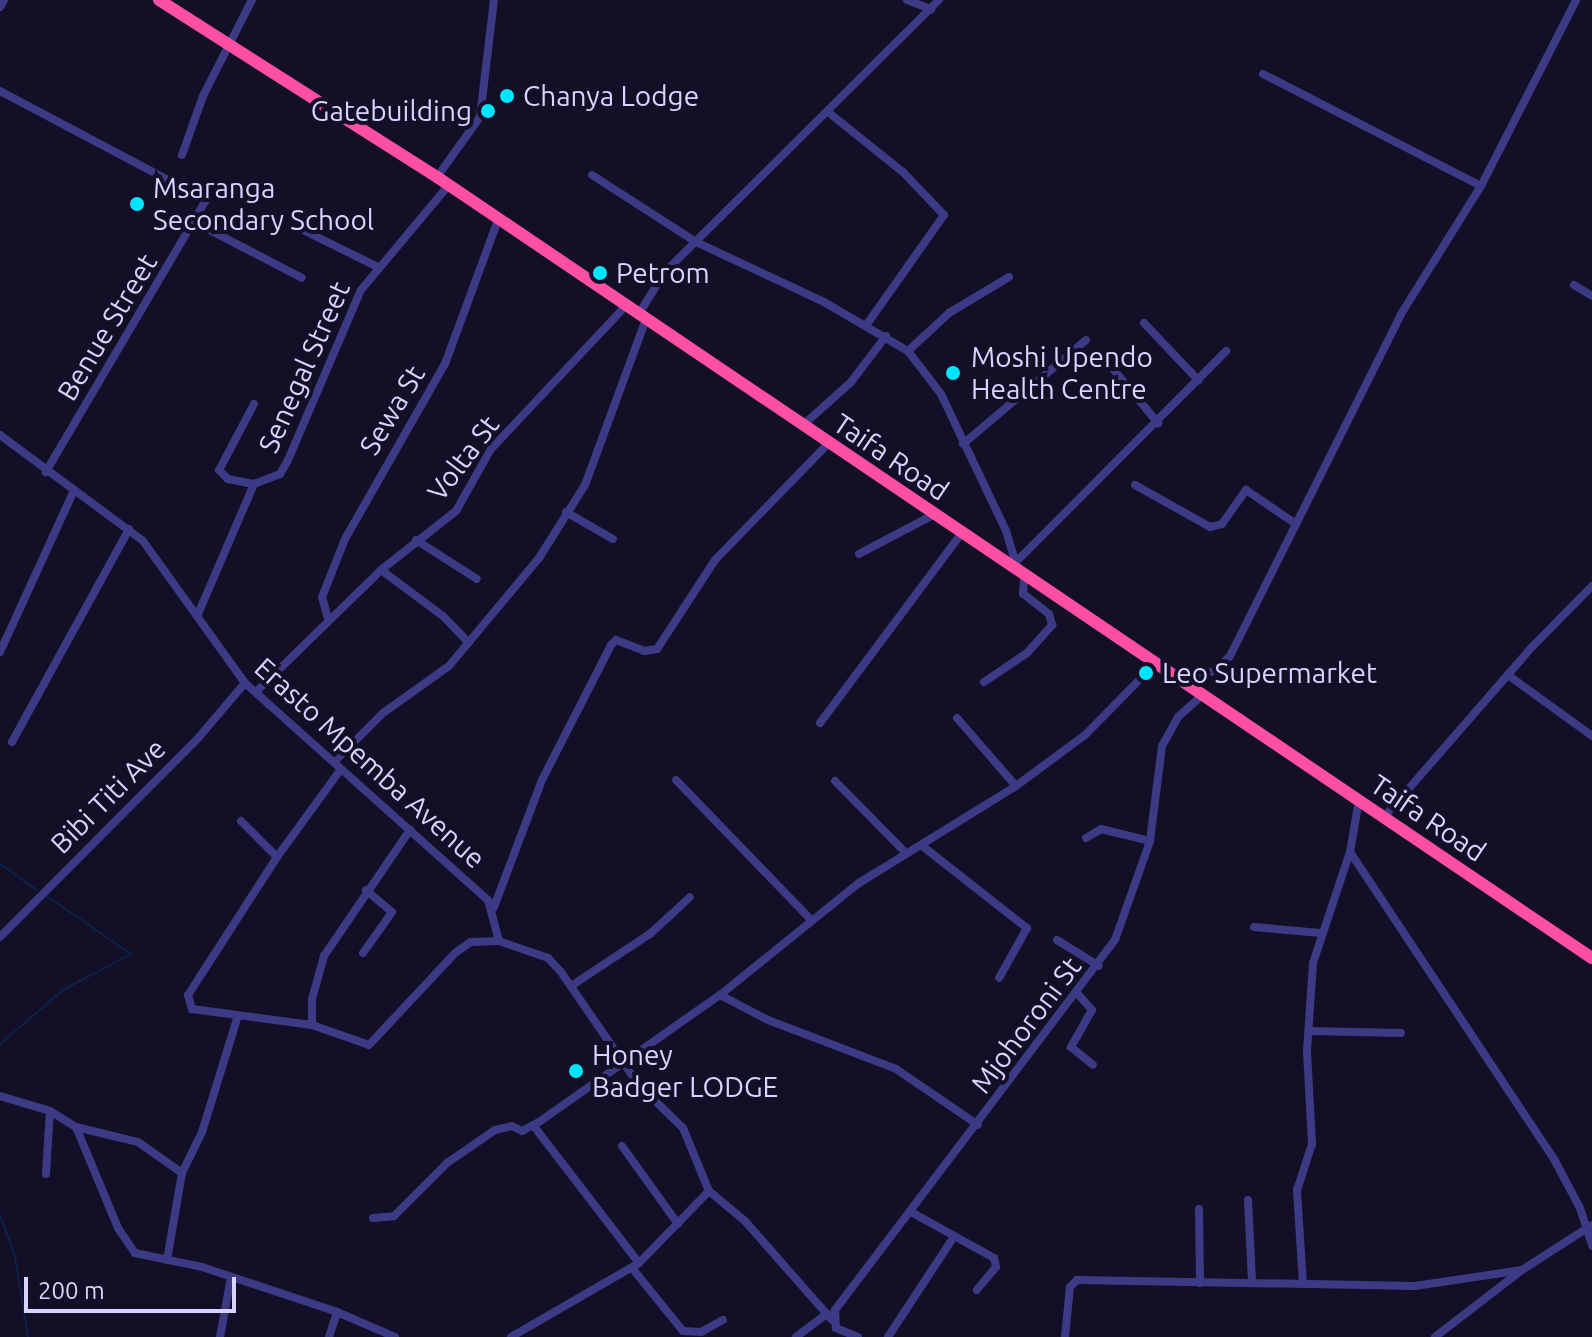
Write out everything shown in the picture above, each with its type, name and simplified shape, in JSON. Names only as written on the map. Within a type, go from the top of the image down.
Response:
[{"type":"highway","name":"Taifa Road","points":[[159,0],[437,177],[641,319],[935,514],[1200,697],[1385,816],[1592,958]]},
{"type":"street","points":[[0,7],[4,0]]},
{"type":"street","points":[[182,155],[203,96],[252,0]]},
{"type":"street","points":[[437,177],[480,117],[494,0]]},
{"type":"street","points":[[907,0],[931,9]]},
{"type":"street","points":[[858,1337],[829,1317],[745,1221],[709,1191],[683,1128],[623,1063],[571,986],[548,958],[499,941],[471,942],[455,953],[375,1043],[312,1025],[237,1019],[192,1009],[188,995],[338,765],[383,713],[449,666],[539,558],[602,445],[641,319],[665,272],[939,0]]},
{"type":"street","points":[[1178,681],[1224,666],[1401,314],[1481,186],[1576,0]]},
{"type":"street","points":[[1263,74],[1481,186]]},
{"type":"street","points":[[0,91],[204,194],[205,207],[196,223],[302,278]]},
{"type":"street","points":[[828,112],[903,172],[944,215],[867,324]]},
{"type":"street","points":[[592,175],[696,242],[867,324],[908,351],[941,394],[1019,571],[1023,594],[1049,614],[1052,625],[1027,653],[984,682]]},
{"type":"street","name":"Senegal Street","points":[[198,614],[254,484],[280,474],[361,290],[448,186]]},
{"type":"street","name":"Sewa St","points":[[328,619],[322,597],[345,539],[445,364],[498,220]]},
{"type":"street","name":"Benue Street","points":[[46,472],[196,223]]},
{"type":"street","points":[[305,231],[378,267]]},
{"type":"street","points":[[908,351],[949,313],[1009,277]]},
{"type":"street","points":[[1574,285],[1592,296]]},
{"type":"street","name":"Volta St","points":[[256,692],[381,570],[456,511],[491,449],[625,307]]},
{"type":"street","points":[[1144,323],[1198,380]]},
{"type":"street","points":[[801,426],[851,382],[886,336]]},
{"type":"street","points":[[963,444],[1086,340]]},
{"type":"street","points":[[1019,571],[1226,351]]},
{"type":"street","points":[[1104,358],[1158,423]]},
{"type":"street","points":[[254,404],[219,470],[228,479],[254,484]]},
{"type":"street","name":"Erasto Mpemba Avenue","points":[[0,435],[46,472],[129,529],[198,614],[245,683],[494,907],[499,941]]},
{"type":"street","points":[[494,907],[542,780],[611,645],[616,640],[644,651],[657,649],[715,560],[828,444]]},
{"type":"street","points":[[1135,485],[1210,527],[1222,524],[1246,490],[1296,524]]},
{"type":"street","points":[[0,652],[74,490]]},
{"type":"street","points":[[566,512],[613,539]]},
{"type":"street","points":[[859,554],[935,514]]},
{"type":"street","points":[[12,742],[129,529]]},
{"type":"street","points":[[820,723],[961,534]]},
{"type":"street","points":[[416,540],[477,579]]},
{"type":"street","points":[[381,570],[469,643]]},
{"type":"street","points":[[1385,816],[1508,675],[1592,586]]},
{"type":"street","points":[[373,1218],[394,1216],[447,1163],[495,1130],[512,1126],[522,1131],[533,1125],[720,995],[811,920],[905,852],[1016,786],[1085,735],[1155,664]]},
{"type":"street","points":[[1508,675],[1592,736]]},
{"type":"street","name":"Bibi Titi Ave","points":[[0,937],[188,748],[245,683]]},
{"type":"street","name":"Mjohoroni St","points":[[796,1337],[829,1317],[1099,966],[1128,913],[1150,841],[1162,746],[1178,717],[1200,697]]},
{"type":"street","points":[[957,718],[1016,786]]},
{"type":"street","points":[[676,780],[811,920]]},
{"type":"street","points":[[835,781],[905,852]]},
{"type":"street","points":[[1303,1284],[1297,1190],[1312,1144],[1309,1031],[1320,933],[1350,852],[1359,800]]},
{"type":"street","points":[[241,821],[277,857]]},
{"type":"street","points":[[1086,838],[1101,829],[1150,841]]},
{"type":"street","points":[[312,1025],[312,999],[324,956],[366,890],[410,830]]},
{"type":"street","points":[[921,845],[1027,928],[999,978]]},
{"type":"street","points":[[1350,852],[1554,1159],[1580,1208],[1592,1246]]},
{"type":"street","points":[[363,953],[392,912],[366,890]]},
{"type":"street","points":[[571,986],[650,934],[690,897]]},
{"type":"street","points":[[1254,927],[1320,933]]},
{"type":"street","points":[[1057,940],[1099,966]]},
{"type":"street","points":[[1076,992],[1092,1010],[1071,1047],[1093,1065]]},
{"type":"street","points":[[720,995],[768,1020],[896,1069],[978,1125]]},
{"type":"street","points":[[167,1260],[182,1173],[202,1132],[237,1019]]},
{"type":"street","points":[[1309,1031],[1401,1033]]},
{"type":"street","points":[[0,1096],[50,1111],[76,1127],[138,1142],[182,1173]]},
{"type":"street","points":[[46,1174],[50,1111]]},
{"type":"street","points":[[533,1125],[683,1331],[701,1332],[723,1320]]},
{"type":"street","points":[[76,1127],[129,1248],[337,1312],[395,1337]]},
{"type":"street","points":[[622,1146],[678,1224]]},
{"type":"street","points":[[511,1337],[636,1265],[709,1191]]},
{"type":"street","points":[[1248,1200],[1252,1282]]},
{"type":"street","points":[[1199,1209],[1200,1283]]},
{"type":"street","points":[[911,1212],[997,1263],[977,1290]]},
{"type":"street","points":[[1435,1337],[1522,1270],[1588,1228]]},
{"type":"street","points":[[888,1337],[953,1238]]},
{"type":"street","points":[[1065,1337],[1070,1287],[1077,1280],[1430,1285],[1522,1270]]},
{"type":"street","points":[[220,1337],[231,1277]]},
{"type":"street","points":[[329,1337],[337,1312]]},
{"type":"waterway","points":[[0,864],[37,890]]},
{"type":"waterway","points":[[0,1044],[63,990],[131,954],[48,897]]},
{"type":"waterway","points":[[0,1215],[15,1256],[28,1337]]},
{"type":"place","name":"Chanya Lodge","points":[[507,96]]},
{"type":"place","name":"Gatebuilding","points":[[488,111]]},
{"type":"place","name":"Msaranga Secondary School","points":[[137,204]]},
{"type":"place","name":"Petrom","points":[[600,273]]},
{"type":"place","name":"Moshi Upendo Health Centre","points":[[953,373]]},
{"type":"place","name":"Leo Supermarket","points":[[1146,673]]},
{"type":"place","name":"Honey Badger LODGE","points":[[576,1071]]}]
